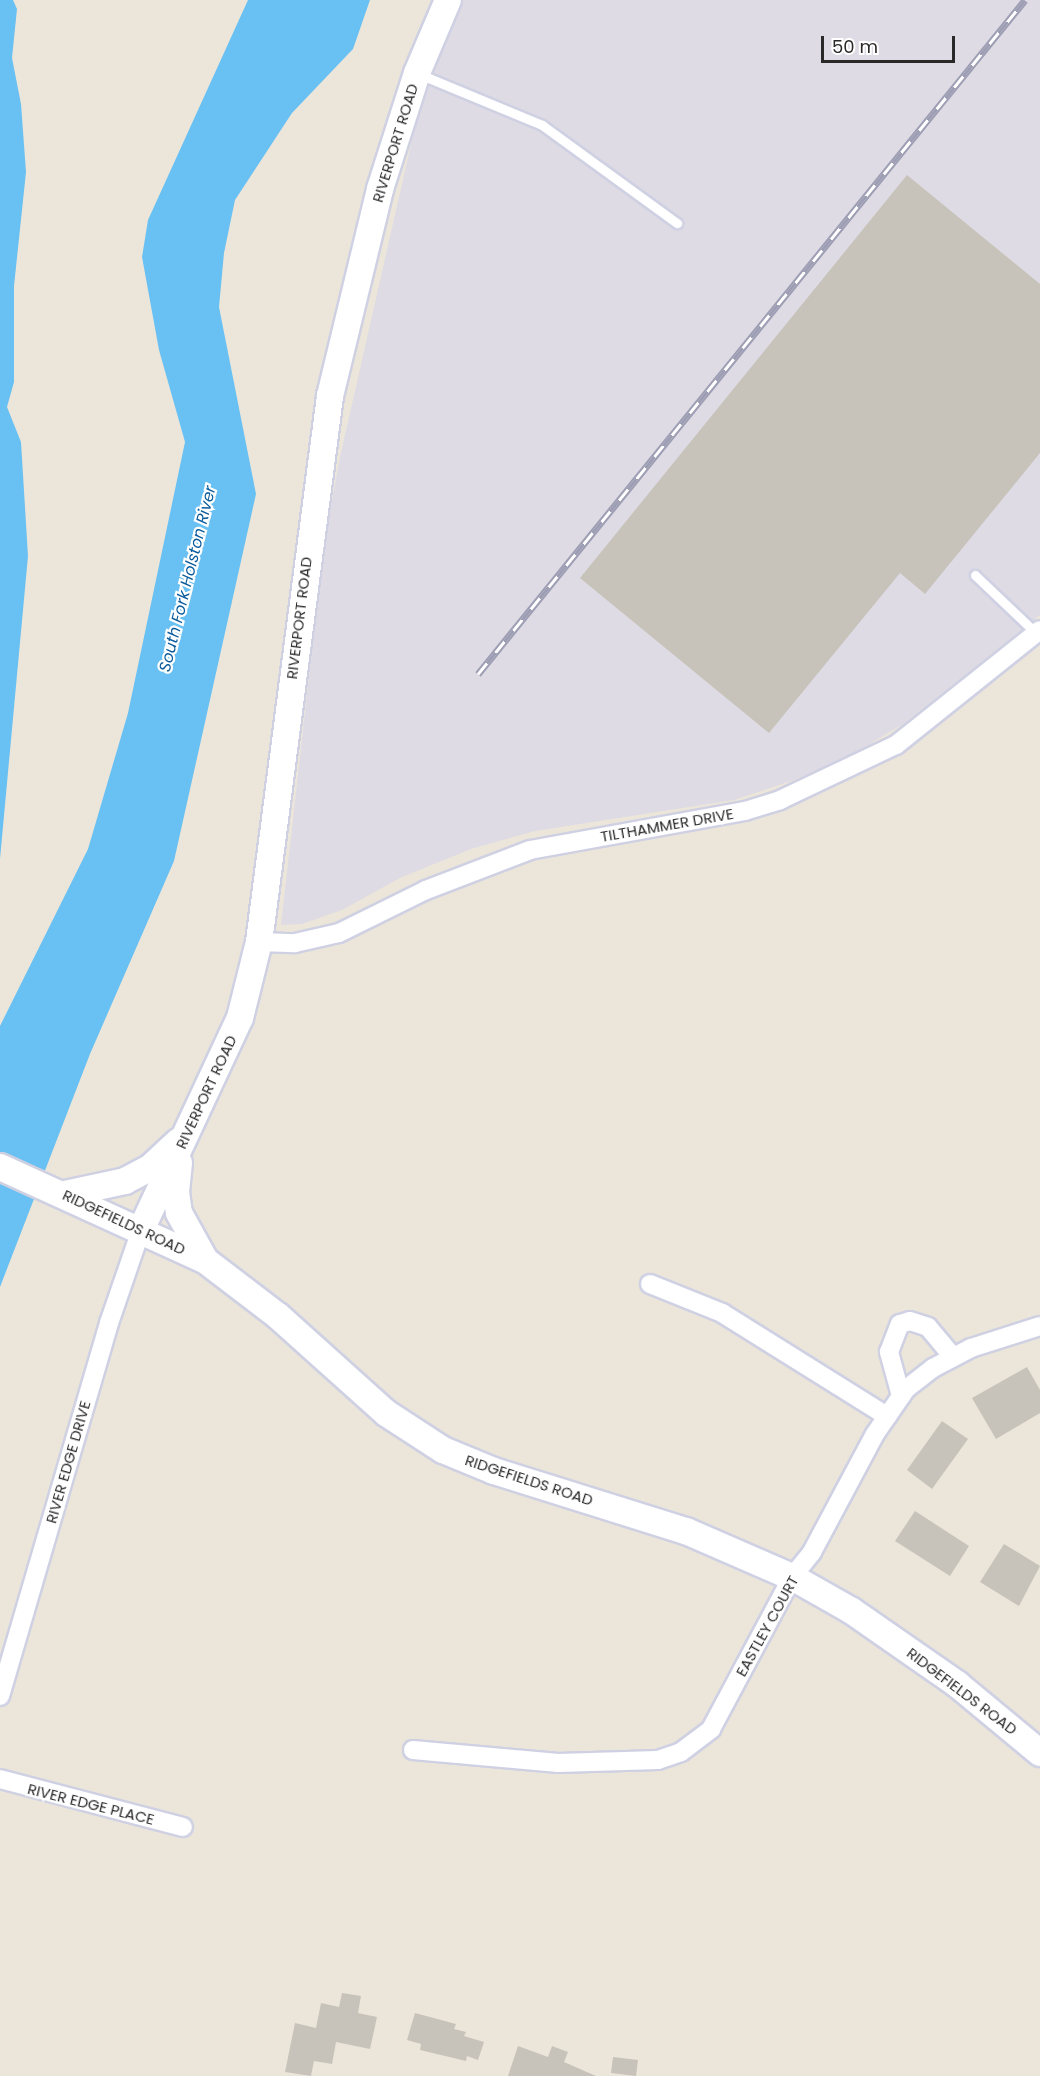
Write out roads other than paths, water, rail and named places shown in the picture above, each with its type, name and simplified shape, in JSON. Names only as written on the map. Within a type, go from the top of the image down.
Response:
[{"type":"main road","name":"RIVERPORT ROAD","points":[[141,1230],[240,1018],[259,942],[330,396],[380,189],[417,73],[448,0]]},
{"type":"main road","points":[[64,1194],[124,1181],[151,1167],[190,1128]]},
{"type":"main road","points":[[190,1128],[176,1192],[187,1232],[206,1261]]},
{"type":"main road","name":"RIDGEFIELDS ROAD","points":[[0,1167],[64,1194],[206,1261],[278,1316],[386,1413],[421,1438],[494,1471],[686,1531],[792,1577],[852,1611],[912,1652],[1040,1753]]},
{"type":"street","name":"TILTHAMMER DRIVE","points":[[259,942],[295,943],[339,933],[426,890],[530,850],[745,811],[780,800],[896,745],[1038,632]]},
{"type":"street","name":"RIVER EDGE DRIVE","points":[[0,1696],[109,1323],[141,1230]]},
{"type":"street","points":[[650,1284],[722,1313],[887,1416]]},
{"type":"street","points":[[901,1396],[890,1352],[900,1324],[910,1321],[928,1327],[953,1357]]},
{"type":"street","name":"EASTLEY COURT","points":[[413,1750],[558,1763],[658,1760],[681,1752],[711,1729],[792,1577],[812,1552],[887,1416],[901,1396],[933,1368],[953,1357],[1040,1326]]},
{"type":"street","name":"RIVER EDGE PLACE","points":[[0,1779],[183,1827]]},
{"type":"lane","points":[[417,73],[542,125],[677,223]]},
{"type":"lane","points":[[975,575],[1038,632]]},
{"type":"water","points":[[0,0],[13,0],[17,9],[12,58],[21,104],[26,172],[14,286],[14,382],[7,407],[21,442],[28,556],[0,859]]},
{"type":"water","name":"South Fork Holston River","points":[[248,0],[370,0],[353,49],[292,113],[235,200],[224,253],[219,307],[256,494],[174,861],[90,1054],[0,1287],[0,1026],[88,849],[128,713],[185,442],[159,350],[142,257],[148,220]]},
{"type":"railway","points":[[478,674],[1025,0]]}]
